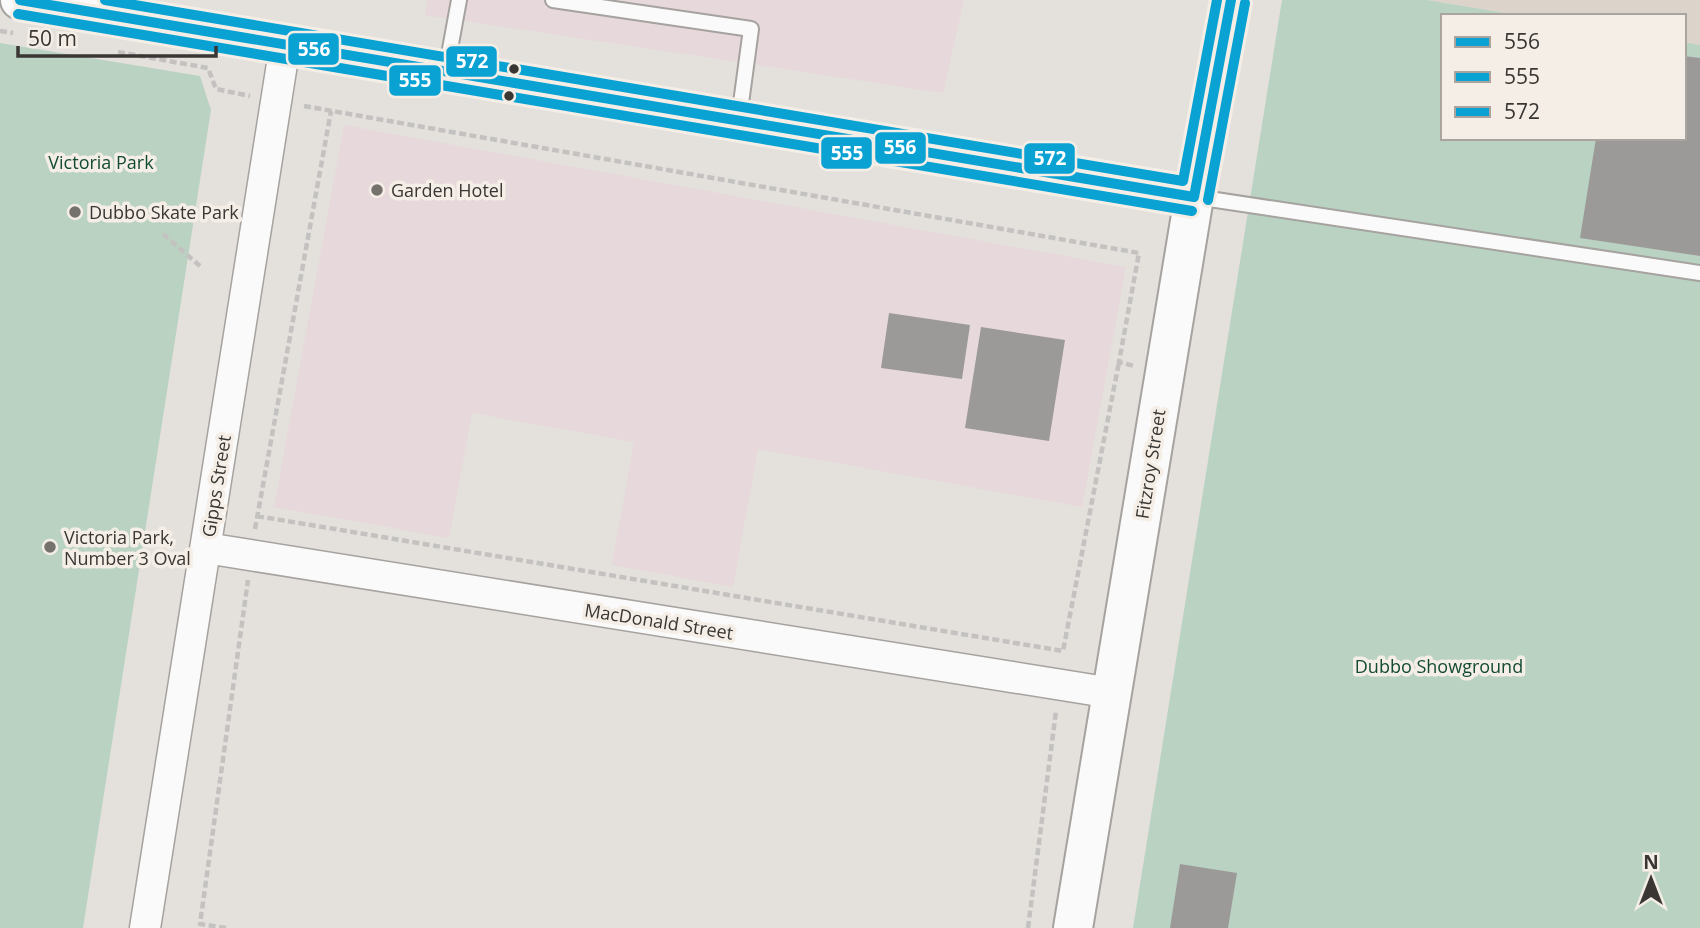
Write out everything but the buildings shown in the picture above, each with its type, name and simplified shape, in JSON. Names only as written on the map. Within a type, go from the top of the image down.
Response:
[{"type":"street","name":"Fitzroy Street","points":[[1073,928],[1194,197],[1231,0]]},
{"type":"street","points":[[17,17],[285,45],[1194,197]]},
{"type":"street","name":"Gipps Street","points":[[145,928],[285,45]]},
{"type":"street","name":"MacDonald Street","points":[[206,548],[1112,693]]},
{"type":"lane","points":[[445,72],[460,0]]},
{"type":"lane","points":[[553,0],[751,29],[739,121]]},
{"type":"lane","points":[[1194,197],[1700,273]]},
{"type":"path","points":[[0,31],[17,17]]},
{"type":"path","points":[[117,52],[208,68],[216,89]]},
{"type":"path","points":[[331,111],[1139,253],[1063,651],[1028,928]]},
{"type":"path","points":[[163,234],[200,266]]},
{"type":"path","points":[[1119,362],[1165,374]]},
{"type":"path","points":[[257,516],[1063,651]]},
{"type":"shaded area","points":[[427,0],[964,0],[943,93],[425,15]]},
{"type":"shaded area","points":[[1427,0],[1700,0],[1700,45],[1686,42],[1686,14],[1511,14]]},
{"type":"shaded area","points":[[344,125],[1126,267],[1082,507],[758,449],[733,587],[612,565],[634,442],[472,413],[449,538],[274,507]]},
{"type":"green space","name":"Dubbo Showground","points":[[1282,0],[1427,0],[1511,14],[1441,14],[1441,140],[1686,140],[1686,42],[1700,45],[1700,928],[1133,928]]},
{"type":"green space","name":"Victoria Park","points":[[0,43],[200,76],[211,110],[83,928],[0,928]]},
{"type":"transit line","name":"556","points":[[20,0],[1194,197]]},
{"type":"transit line","name":"572","points":[[105,0],[1183,181],[1217,0]]},
{"type":"transit line","name":"556","points":[[1194,197],[1231,0]]},
{"type":"transit line","name":"555","points":[[1208,200],[1245,3]]},
{"type":"transit line","name":"555","points":[[18,14],[1192,211]]},
{"type":"place","name":"Garden Hotel","points":[[377,190]]},
{"type":"place","name":"Dubbo Skate Park","points":[[75,212]]},
{"type":"place","name":"Victoria Park, Number 3 Oval","points":[[50,547]]}]
